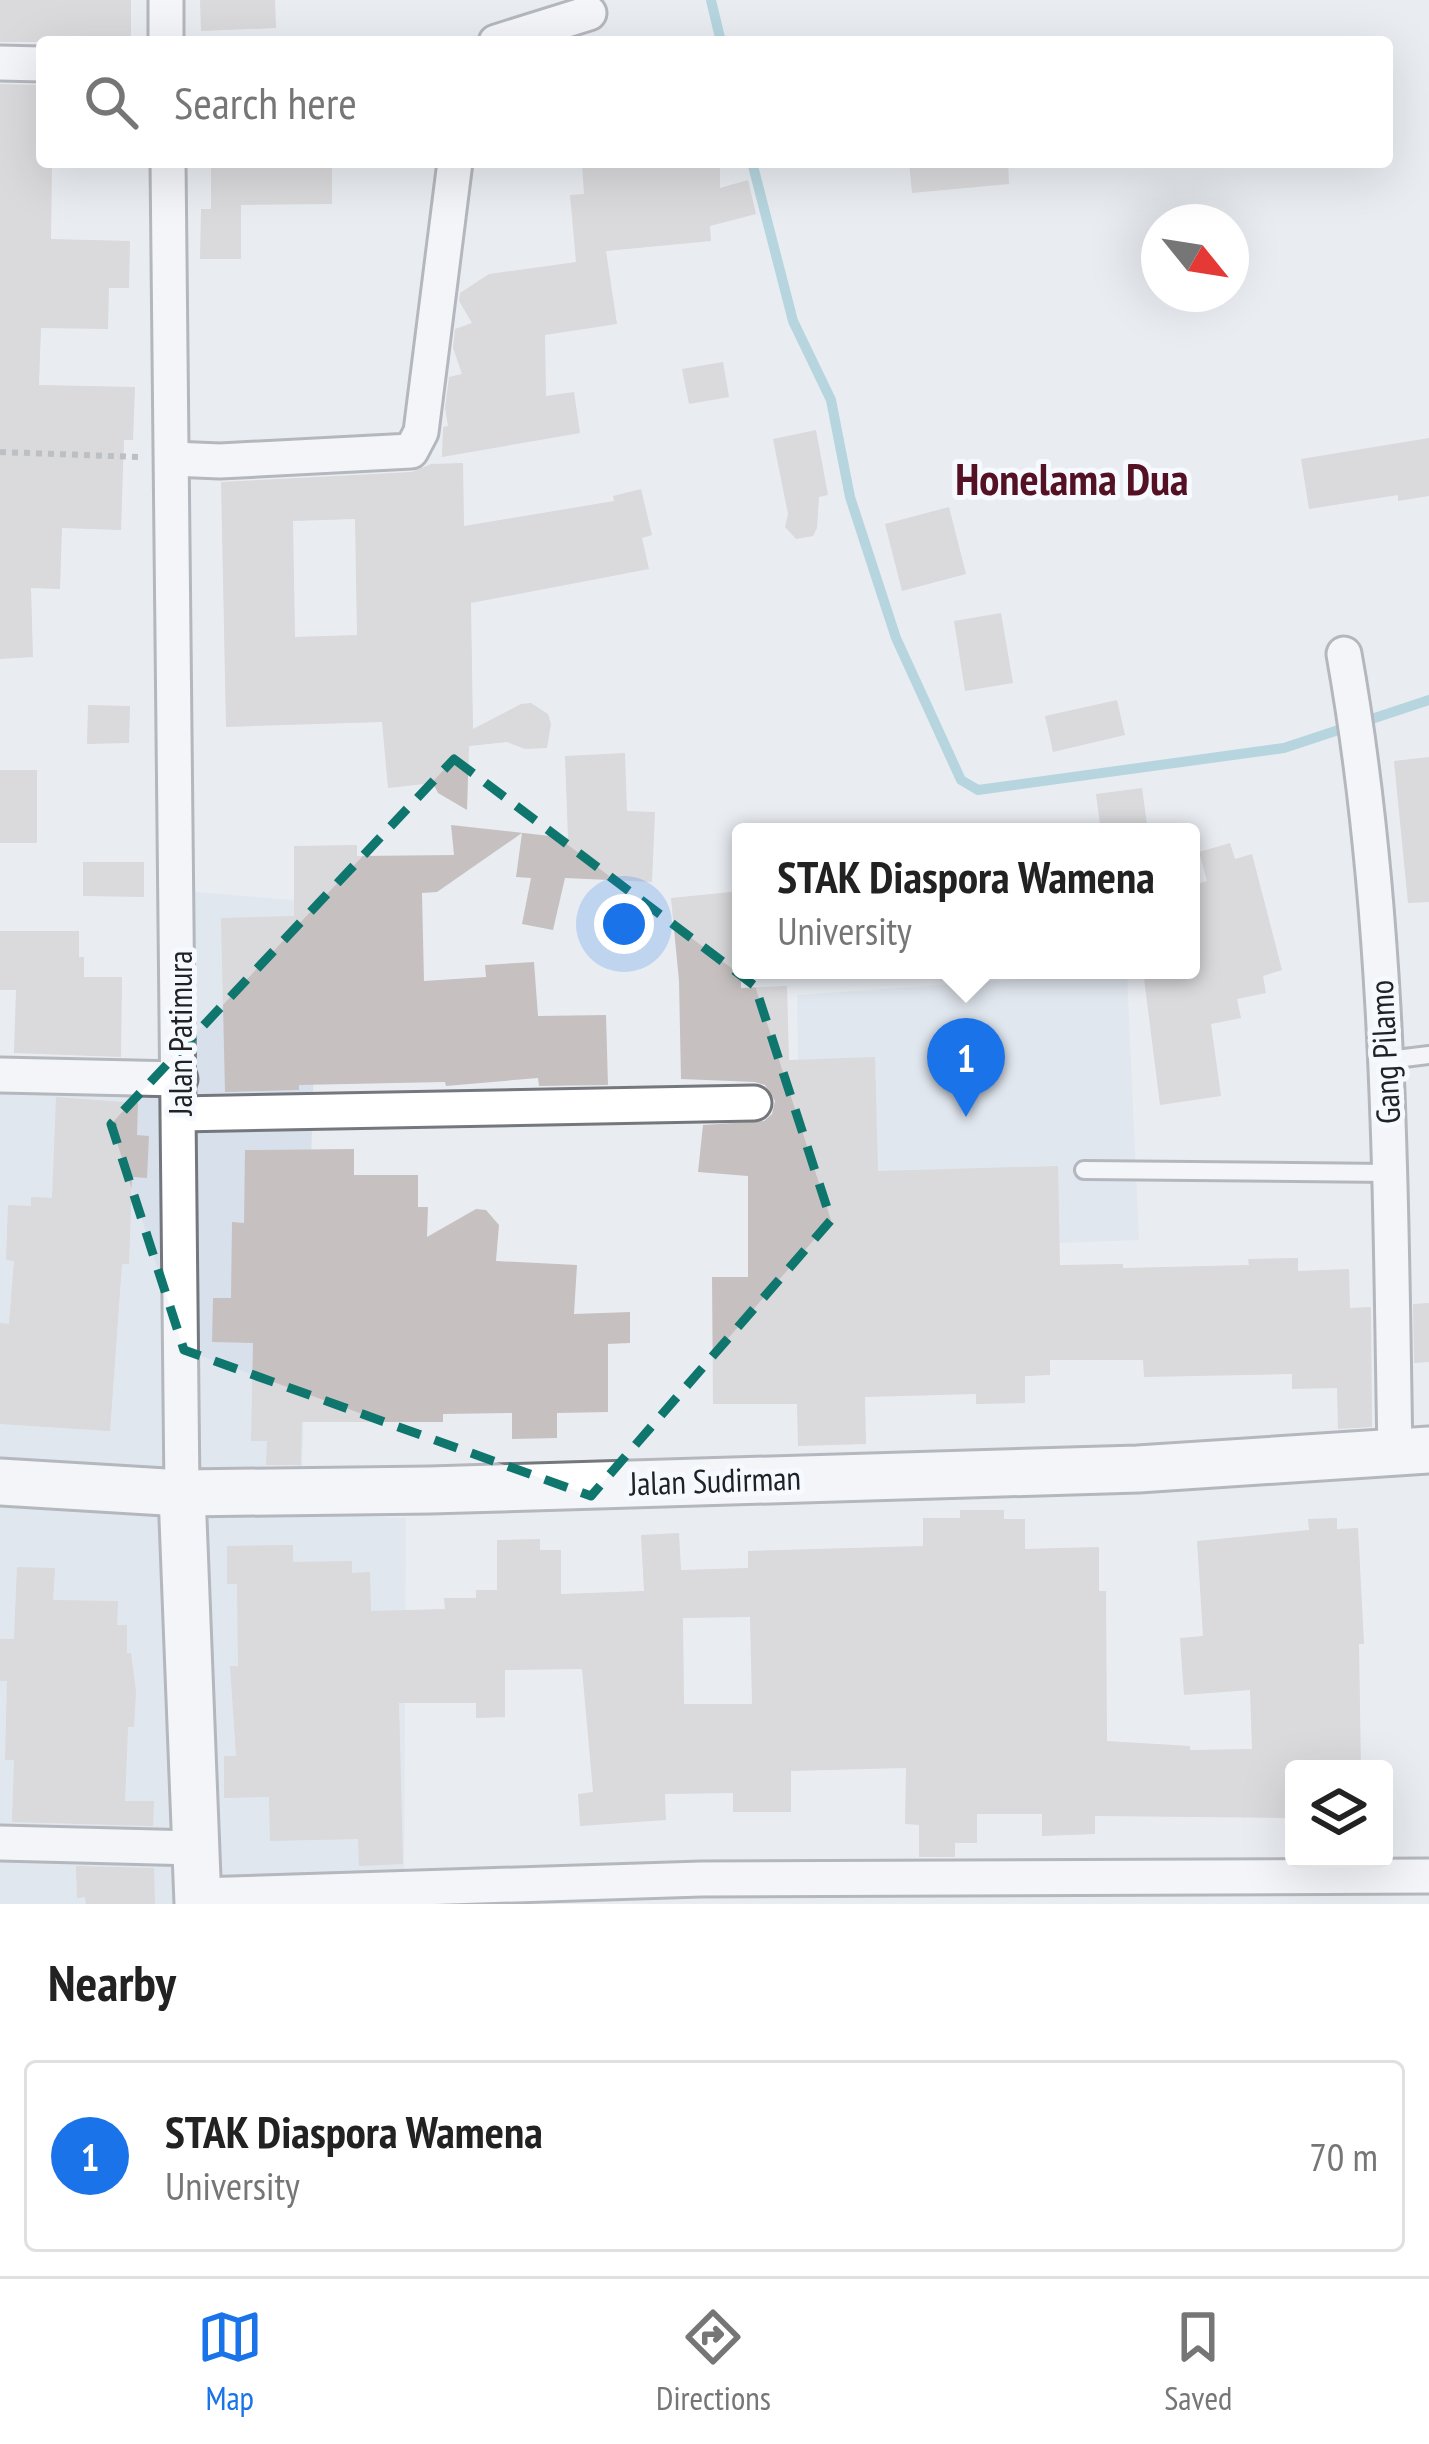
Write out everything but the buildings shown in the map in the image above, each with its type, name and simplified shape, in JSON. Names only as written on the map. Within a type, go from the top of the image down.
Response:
[{"type":"street","points":[[166,0],[166,36]]},
{"type":"street","points":[[515,36],[589,13]]},
{"type":"street","points":[[0,63],[36,64]]},
{"type":"street","name":"Jalan Patimura","points":[[168,168],[182,1493],[198,1900]]},
{"type":"street","points":[[172,459],[411,451],[421,432],[454,168]]},
{"type":"street","name":"Gang Pilamo","points":[[1344,654],[1356,724],[1388,1060],[1390,1173],[1412,1452]]},
{"type":"street","points":[[0,1075],[180,1079]]},
{"type":"street","points":[[179,1114],[754,1103]]},
{"type":"street","name":"Jalan Sudirman","points":[[0,1482],[182,1493],[1138,1469],[1412,1452]]},
{"type":"street","points":[[0,1843],[196,1848]]},
{"type":"street","points":[[198,1900],[701,1879],[1375,1891],[1429,1876]]},
{"type":"lane","points":[[1388,1060],[1429,1055]]},
{"type":"lane","points":[[1084,1170],[1390,1173]]},
{"type":"path","points":[[0,452],[172,459]]},
{"type":"highlighted area","points":[[454,759],[755,986],[831,1220],[591,1496],[184,1350],[111,1124]]},
{"type":"shaded area","points":[[183,891],[306,901],[318,921],[301,1514],[406,1518],[404,1904],[0,1904],[0,1089],[187,1099]]},
{"type":"shaded area","points":[[1027,979],[1127,979],[1139,1240],[801,1253],[797,995]]},
{"type":"waterway","points":[[711,0],[720,36]]},
{"type":"waterway","points":[[754,168],[793,321],[831,400],[850,497],[896,638],[961,780],[978,790],[1284,748],[1429,700]]},
{"type":"place","name":"STAK Diaspora Wamena","points":[[966,1117]]},
{"type":"district","name":"Honelama Dua","points":[[1072,478]]}]
